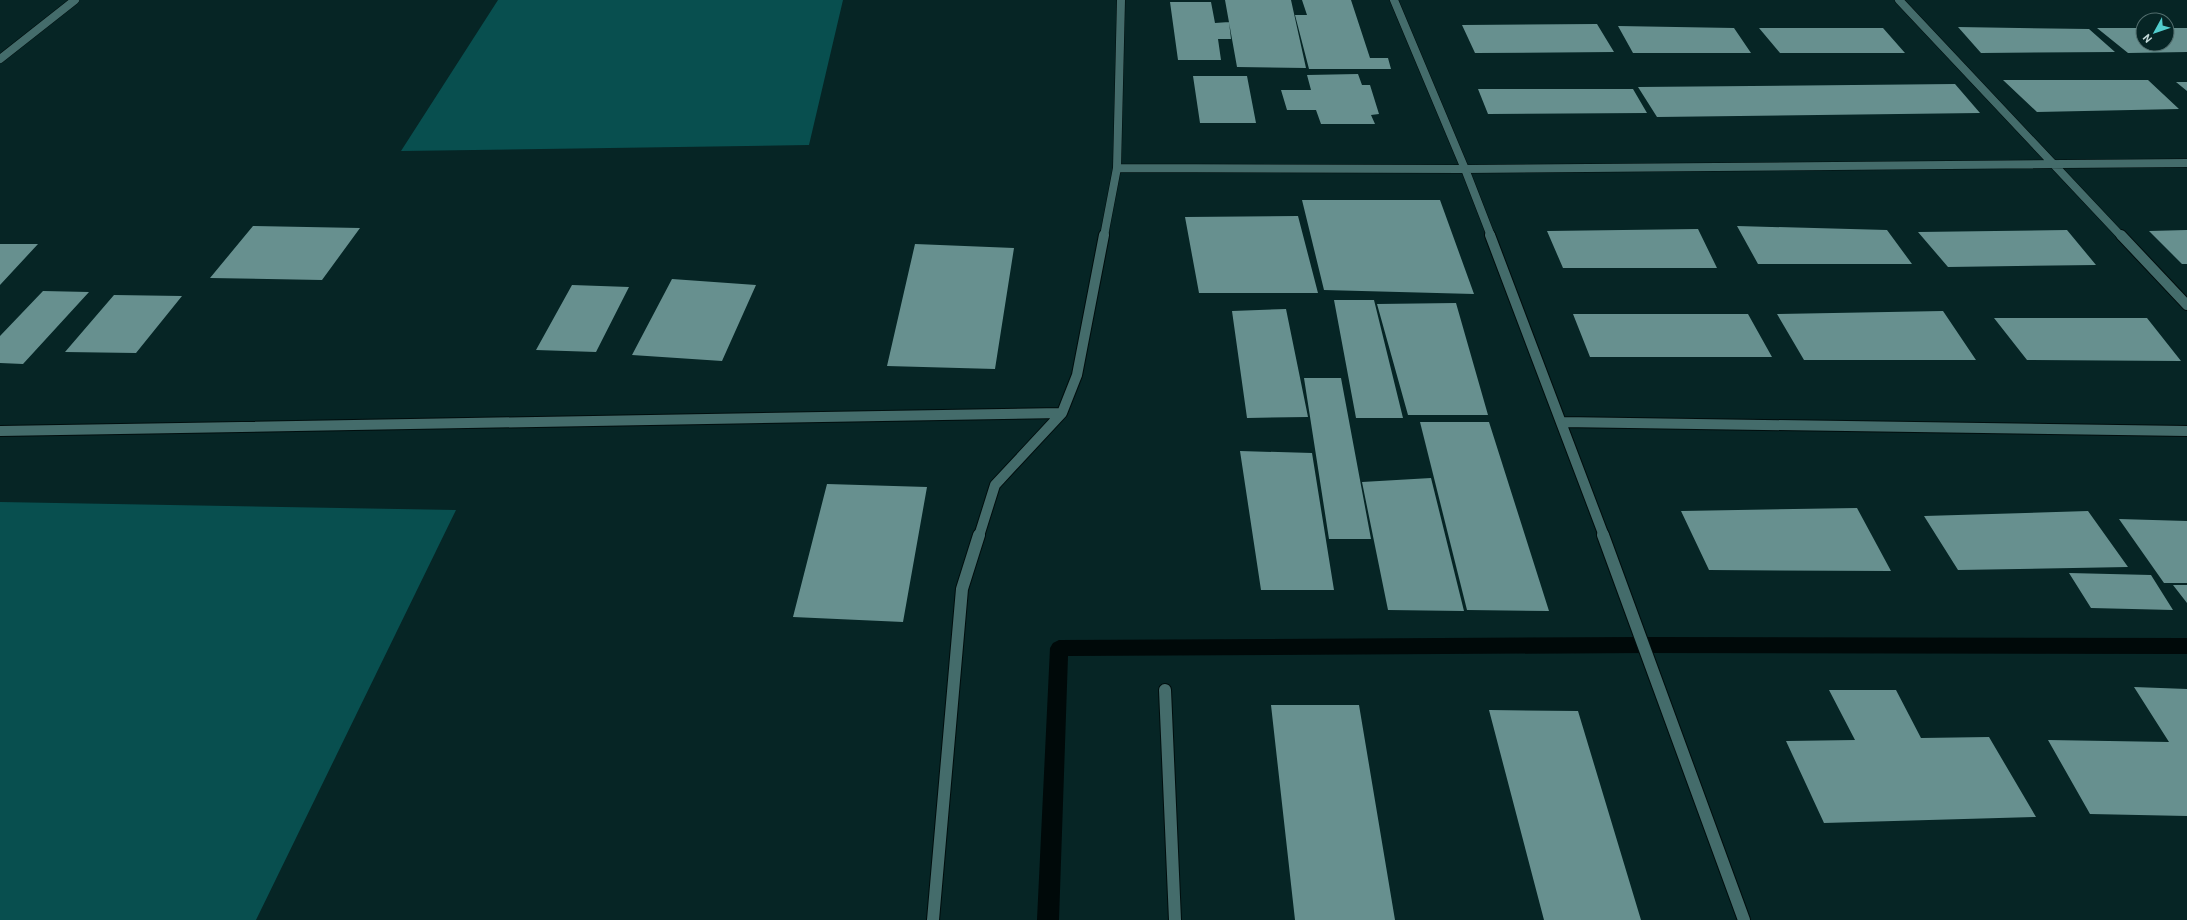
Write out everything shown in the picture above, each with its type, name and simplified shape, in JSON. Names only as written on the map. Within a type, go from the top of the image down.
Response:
[{"type":"street","points":[[0,59],[76,0]]},
{"type":"street","points":[[933,920],[962,590],[995,485],[1062,413],[1077,375],[1117,168],[1121,0]]},
{"type":"street","points":[[1394,0],[1466,169],[1562,422],[1744,920]]},
{"type":"street","points":[[1899,0],[2187,305]]},
{"type":"street","points":[[1117,168],[1466,169],[2187,163]]},
{"type":"street","points":[[0,431],[1062,413]]},
{"type":"street","points":[[1562,422],[2187,431]]},
{"type":"street","points":[[1165,690],[1175,920]]},
{"type":"shaded area","points":[[498,0],[843,0],[809,145],[401,151]]},
{"type":"shaded area","points":[[0,502],[456,510],[256,920],[0,920]]},
{"type":"building","points":[[1225,0],[1291,0],[1306,68],[1237,67]]},
{"type":"building","points":[[1302,0],[1351,0],[1370,58],[1388,58],[1391,69],[1309,69],[1295,15],[1307,15]]},
{"type":"building","points":[[1170,2],[1211,2],[1215,23],[1229,22],[1231,39],[1218,39],[1221,60],[1178,60]]},
{"type":"building","points":[[1597,24],[1614,52],[1475,53],[1462,25]]},
{"type":"building","points":[[1618,26],[1734,28],[1751,53],[1633,53]]},
{"type":"building","points":[[1958,27],[2089,29],[2115,52],[1981,53]]},
{"type":"building","points":[[1759,28],[1883,28],[1905,53],[1780,53]]},
{"type":"building","points":[[2097,28],[2135,28],[2135,52],[2175,52],[2175,28],[2187,28],[2187,52],[2128,53]]},
{"type":"building","points":[[1358,74],[1362,85],[1370,85],[1379,114],[1371,115],[1375,124],[1321,124],[1316,110],[1287,110],[1281,90],[1311,90],[1307,75]]},
{"type":"building","points":[[1193,76],[1247,76],[1256,123],[1200,123]]},
{"type":"building","points":[[2003,80],[2148,80],[2179,109],[2037,112]]},
{"type":"building","points":[[2176,82],[2187,82],[2187,91]]},
{"type":"building","points":[[1955,84],[1980,113],[1657,117],[1638,87]]},
{"type":"building","points":[[1478,89],[1633,89],[1647,113],[1488,114]]},
{"type":"building","points":[[1302,200],[1440,200],[1474,294],[1324,290]]},
{"type":"building","points":[[1298,216],[1318,293],[1199,293],[1185,217]]},
{"type":"building","points":[[253,226],[360,228],[322,280],[210,278]]},
{"type":"building","points":[[1737,226],[1887,230],[1912,264],[1758,264]]},
{"type":"building","points":[[1698,229],[1717,268],[1563,268],[1547,231]]},
{"type":"building","points":[[2067,230],[2096,265],[1948,267],[1918,232]]},
{"type":"building","points":[[2187,230],[2187,264],[2182,264],[2149,231]]},
{"type":"building","points":[[0,244],[38,244],[0,285]]},
{"type":"building","points":[[915,244],[1014,248],[995,369],[887,366]]},
{"type":"building","points":[[672,279],[756,285],[722,361],[632,355]]},
{"type":"building","points":[[572,285],[629,287],[596,352],[536,350]]},
{"type":"building","points":[[43,291],[89,292],[23,364],[0,363],[0,336]]},
{"type":"building","points":[[114,295],[182,296],[136,353],[65,352]]},
{"type":"building","points":[[1334,300],[1374,300],[1403,418],[1356,418]]},
{"type":"building","points":[[1456,303],[1488,415],[1408,415],[1377,304]]},
{"type":"building","points":[[1286,309],[1308,417],[1247,418],[1232,311]]},
{"type":"building","points":[[1943,311],[1976,360],[1804,360],[1777,314]]},
{"type":"building","points":[[1573,314],[1748,314],[1772,357],[1590,357]]},
{"type":"building","points":[[1994,318],[2147,318],[2181,361],[2027,360]]},
{"type":"building","points":[[1304,378],[1341,378],[1371,539],[1329,539]]},
{"type":"building","points":[[1420,422],[1489,422],[1549,611],[1467,610]]},
{"type":"building","points":[[1240,451],[1312,453],[1334,590],[1261,590]]},
{"type":"building","points":[[1431,478],[1464,611],[1388,610],[1362,482]]},
{"type":"building","points":[[827,484],[927,487],[903,622],[793,617]]},
{"type":"building","points":[[1857,508],[1891,571],[1709,570],[1681,511]]},
{"type":"building","points":[[2088,511],[2128,567],[1958,570],[1924,516]]},
{"type":"building","points":[[2119,519],[2187,521],[2187,583],[2164,583]]},
{"type":"building","points":[[2069,573],[2151,575],[2173,610],[2091,608]]},
{"type":"building","points":[[2173,585],[2187,585],[2187,603]]},
{"type":"building","points":[[2134,687],[2187,689],[2187,816],[2090,814],[2048,740],[2169,742]]},
{"type":"building","points":[[1829,690],[1896,690],[1921,738],[1989,737],[2036,817],[1824,823],[1786,741],[1855,740]]},
{"type":"building","points":[[1271,705],[1359,705],[1395,920],[1295,920]]},
{"type":"building","points":[[1489,710],[1578,711],[1641,920],[1544,920]]},
{"type":"waterway","points":[[1048,920],[1059,648],[1645,645],[2187,646]]}]
